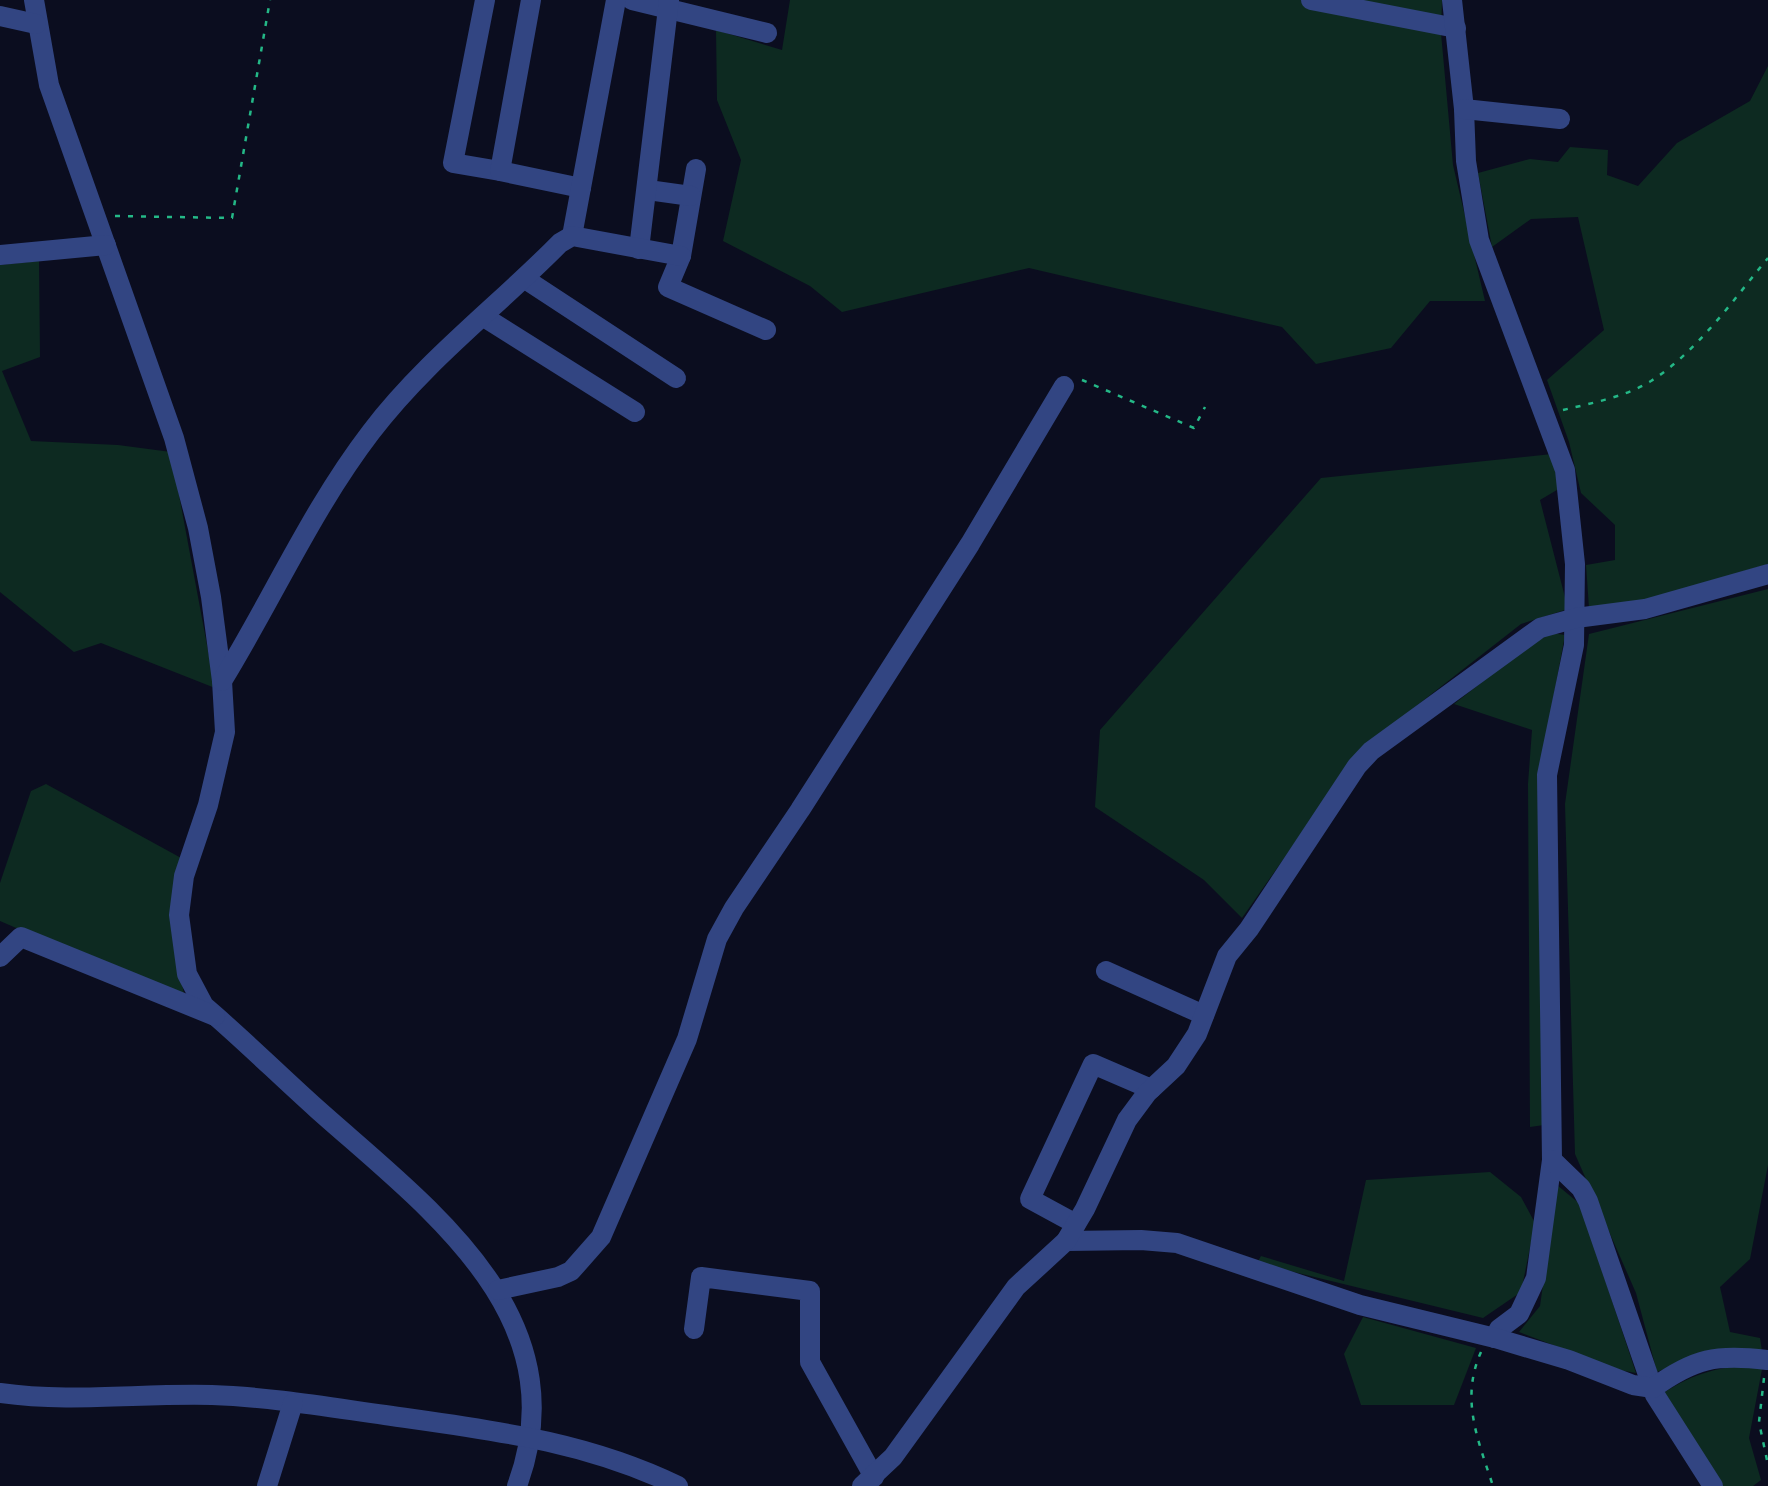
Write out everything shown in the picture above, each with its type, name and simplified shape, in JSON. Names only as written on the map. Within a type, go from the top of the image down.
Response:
[{"type":"street","points":[[34,0],[48,84],[174,438],[198,528],[222,681],[225,732],[208,805],[184,876],[179,915],[187,974],[204,1006],[466,1248],[498,1290],[515,1325],[527,1365],[532,1402],[530,1435],[516,1486]]},
{"type":"street","points":[[485,0],[453,163],[580,188]]},
{"type":"street","points":[[500,172],[531,0]]},
{"type":"street","points":[[572,236],[616,0]]},
{"type":"street","points":[[632,0],[668,4],[767,33]]},
{"type":"street","points":[[1311,0],[1456,28]]},
{"type":"street","points":[[1452,0],[1468,179],[1479,240],[1564,470],[1572,520],[1576,618],[1547,775],[1552,1160],[1536,1278],[1519,1314],[1491,1337]]},
{"type":"street","points":[[640,249],[668,4]]},
{"type":"street","points":[[0,16],[36,24]]},
{"type":"street","points":[[1464,109],[1560,119]]},
{"type":"street","points":[[696,169],[681,256],[668,288],[766,330]]},
{"type":"street","points":[[648,190],[691,196]]},
{"type":"street","points":[[222,681],[308,524],[374,428],[418,378],[560,243],[572,236],[681,256]]},
{"type":"street","points":[[0,255],[106,245]]},
{"type":"street","points":[[524,278],[676,378]]},
{"type":"street","points":[[484,318],[636,412]]},
{"type":"street","points":[[498,1290],[558,1277],[571,1270],[601,1237],[687,1038],[717,938],[970,544],[1064,386]]},
{"type":"street","points":[[694,1329],[701,1278],[810,1291],[810,1362],[868,1481],[892,1456],[1016,1287],[1071,1232],[1127,1120],[1151,1089],[1176,1066],[1196,1034],[1226,956],[1249,928],[1356,766],[1371,750],[1540,628],[1576,618],[1644,609],[1768,574]]},
{"type":"street","points":[[0,956],[21,937],[217,1017]]},
{"type":"street","points":[[1106,971],[1204,1014]]},
{"type":"street","points":[[1151,1089],[1092,1064],[1030,1200],[1071,1232],[1178,1243],[1360,1305],[1491,1337],[1569,1360],[1633,1385],[1653,1388],[1682,1367],[1707,1359],[1730,1356],[1767,1360]]},
{"type":"street","points":[[1552,1160],[1581,1188],[1588,1201],[1653,1388],[1713,1486]]},
{"type":"street","points":[[0,1393],[32,1398],[212,1395],[293,1402],[530,1435],[593,1452],[678,1486]]},
{"type":"street","points":[[267,1486],[293,1402]]},
{"type":"path","points":[[95,216],[232,218],[270,0]]},
{"type":"path","points":[[1561,411],[1632,390],[1670,366],[1714,322],[1768,258]]},
{"type":"path","points":[[1064,386],[1069,375],[1194,428],[1205,407]]},
{"type":"path","points":[[1491,1337],[1472,1373],[1470,1406],[1494,1486]]},
{"type":"path","points":[[1767,1360],[1760,1422],[1768,1465]]},
{"type":"green space","points":[[790,0],[1442,0],[1441,33],[1453,165],[1485,301],[1430,301],[1391,348],[1316,364],[1282,327],[1029,268],[842,312],[810,286],[723,241],[741,160],[717,100],[716,30],[782,50]]},
{"type":"green space","points":[[1768,66],[1768,564],[1640,602],[1589,608],[1586,565],[1615,560],[1615,525],[1581,493],[1569,442],[1547,380],[1604,330],[1578,217],[1531,219],[1492,247],[1478,173],[1530,159],[1558,162],[1570,147],[1608,150],[1607,175],[1638,186],[1677,143],[1750,101]]},
{"type":"green space","points":[[39,261],[40,357],[2,371],[31,441],[171,452],[215,688],[101,643],[74,652],[0,592],[0,265]]},
{"type":"green space","points":[[1552,454],[1562,487],[1540,500],[1568,609],[1521,624],[1360,750],[1242,918],[1204,880],[1095,807],[1100,730],[1321,478]]},
{"type":"green space","points":[[1768,589],[1768,1165],[1750,1259],[1720,1287],[1730,1332],[1760,1338],[1762,1351],[1710,1350],[1657,1372],[1636,1293],[1575,1154],[1565,804],[1589,634]]},
{"type":"green space","points":[[1552,633],[1565,635],[1547,732],[1544,1125],[1530,1127],[1528,784],[1532,730],[1454,704],[1528,646]]},
{"type":"green space","points":[[46,784],[183,859],[171,915],[185,1001],[0,921],[0,883],[31,791]]},
{"type":"green space","points":[[1490,1172],[1521,1197],[1535,1223],[1521,1292],[1483,1318],[1257,1263],[1261,1256],[1344,1281],[1366,1180]]},
{"type":"green space","points":[[1557,1185],[1580,1204],[1636,1373],[1519,1332],[1540,1306]]},
{"type":"green space","points":[[1363,1317],[1476,1348],[1454,1405],[1361,1405],[1344,1354]]},
{"type":"green space","points":[[1763,1364],[1749,1438],[1761,1480],[1753,1486],[1720,1486],[1660,1395],[1709,1372]]}]
